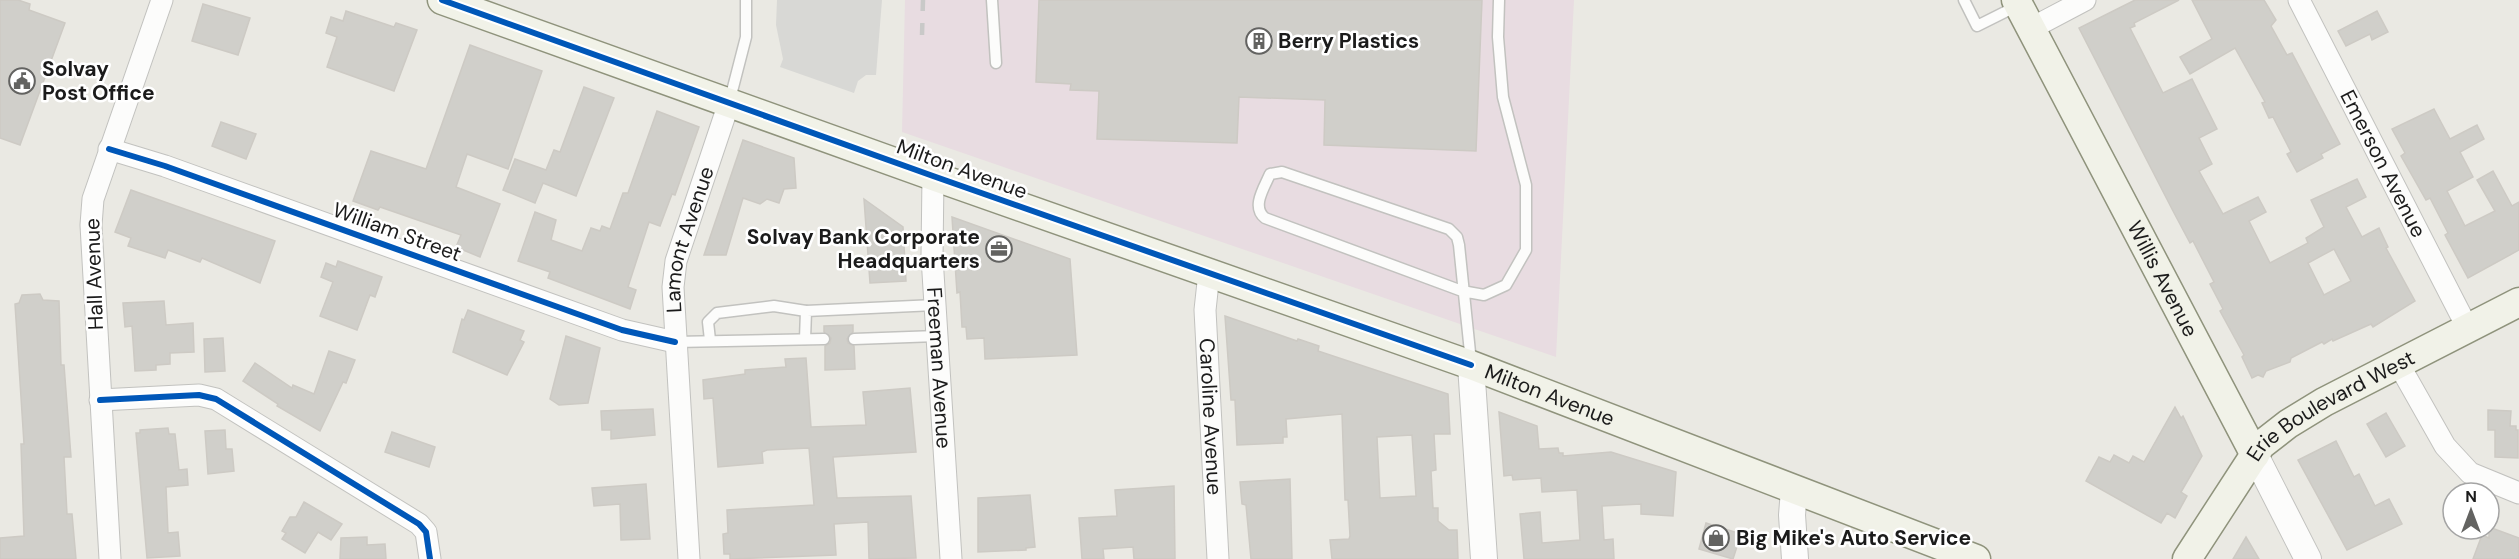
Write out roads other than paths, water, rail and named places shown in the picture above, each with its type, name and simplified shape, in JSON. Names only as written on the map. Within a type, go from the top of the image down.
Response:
[{"type":"main road","name":"Milton Avenue","points":[[442,0],[933,176],[1472,365],[1976,559]]},
{"type":"main road","name":"Willis Avenue","points":[[2022,11],[2255,455]]},
{"type":"main road","name":"Erie Boulevard West","points":[[2187,559],[2255,455],[2288,424],[2398,363],[2519,302]]},
{"type":"street","name":"Hall Avenue","points":[[110,559],[91,225],[93,199],[162,0]]},
{"type":"street","points":[[2022,11],[2085,0]]},
{"type":"street","name":"Emerson Avenue","points":[[2299,0],[2467,327]]},
{"type":"street","name":"Lamont Avenue","points":[[689,559],[673,287],[676,261],[729,103]]},
{"type":"street","name":"William Street","points":[[109,148],[622,330],[675,342]]},
{"type":"street","name":"Freeman Avenue","points":[[933,176],[935,305],[951,559]]},
{"type":"street","name":"Caroline Avenue","points":[[1209,273],[1206,310],[1218,559]]},
{"type":"street","points":[[2398,363],[2445,446],[2470,473],[2519,493]]},
{"type":"street","points":[[1472,365],[1484,559]]},
{"type":"street","points":[[100,400],[199,395],[216,399],[419,524],[426,532],[430,559]]},
{"type":"street","name":"Willis Avenue","points":[[2255,455],[2308,559]]},
{"type":"street","points":[[1794,490],[1792,516],[1795,559]]},
{"type":"lane","points":[[729,103],[746,37],[746,0]]},
{"type":"lane","points":[[992,0],[996,63]]},
{"type":"lane","points":[[1472,365],[1462,291],[1459,245],[1449,230],[1282,172],[1270,174],[1257,206],[1260,214],[1265,218],[1462,291],[1484,295],[1506,285],[1526,250],[1526,185],[1503,97],[1498,37],[1499,0]]},
{"type":"lane","points":[[1964,0],[1977,26],[2022,11]]},
{"type":"lane","points":[[710,340],[708,322],[717,313],[774,306],[806,311],[935,305]]},
{"type":"lane","points":[[805,339],[806,311]]},
{"type":"lane","points":[[854,339],[937,336]]},
{"type":"lane","points":[[675,342],[824,339]]},
{"type":"railway","points":[[922,35],[923,0]]},
{"type":"place","name":"Berry Plastics","points":[[1259,41]]},
{"type":"place","name":"Solvay Post Office","points":[[22,81]]},
{"type":"place","name":"Solvay Bank Corporate Headquarters","points":[[999,249]]},
{"type":"place","name":"Big Mike's Auto Service","points":[[1716,538]]}]
